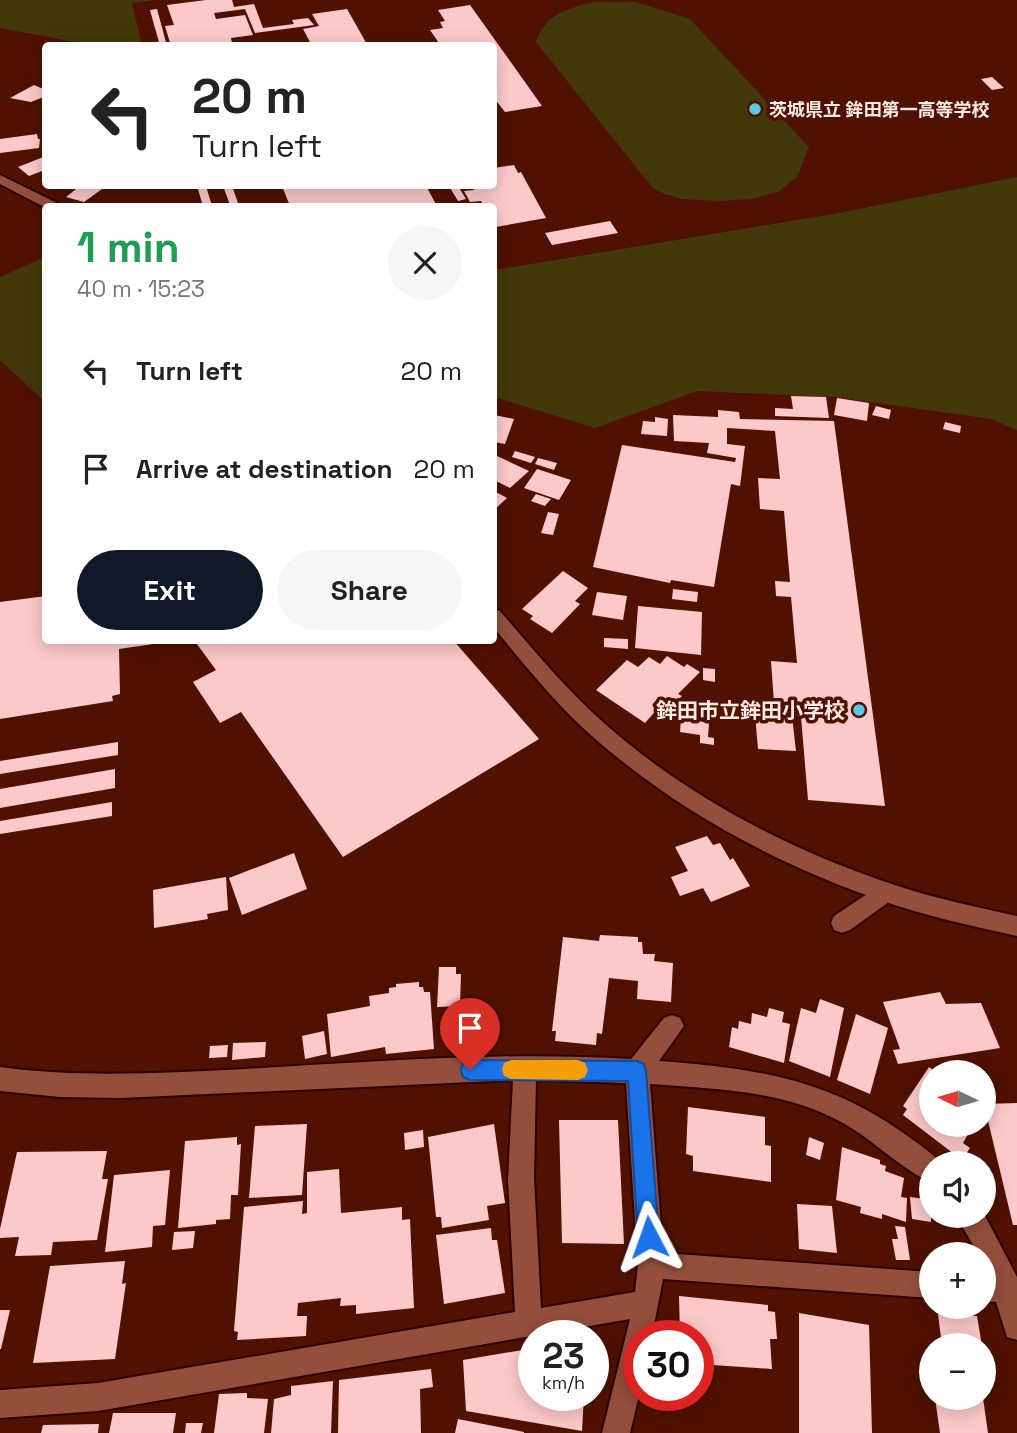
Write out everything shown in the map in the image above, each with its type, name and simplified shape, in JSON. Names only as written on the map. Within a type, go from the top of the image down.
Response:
[{"type":"street","points":[[0,179],[46,203]]},
{"type":"street","points":[[497,620],[599,731],[672,787],[706,808],[789,852],[885,892],[1017,926]]},
{"type":"street","points":[[842,923],[885,892]]},
{"type":"street","points":[[643,1320],[651,1265],[637,1071],[672,1026]]},
{"type":"street","points":[[525,1069],[521,1179],[529,1320]]},
{"type":"street","points":[[0,1079],[87,1085],[158,1085],[525,1069],[637,1071],[774,1086],[825,1101],[877,1131],[919,1161]]},
{"type":"street","points":[[979,1228],[1017,1327]]},
{"type":"street","points":[[651,1265],[919,1284]]},
{"type":"street","points":[[547,1320],[647,1303]]},
{"type":"street","points":[[0,1404],[98,1397],[518,1325]]},
{"type":"street","points":[[617,1433],[623,1407]]},
{"type":"shaded area","points":[[0,0],[156,0],[132,3],[141,42],[75,42],[0,28]]},
{"type":"shaded area","points":[[595,2],[636,2],[690,19],[809,147],[797,177],[780,191],[752,199],[681,199],[652,187],[536,42],[545,25],[559,14]]},
{"type":"shaded area","points":[[1017,177],[1017,430],[991,419],[835,397],[697,391],[595,428],[497,398],[497,270],[834,214]]},
{"type":"shaded area","points":[[42,258],[42,399],[0,360],[0,277]]},
{"type":"building","points":[[232,0],[234,7],[254,4],[263,28],[294,24],[292,20],[308,18],[314,25],[255,33],[245,9],[214,13],[216,19],[245,15],[253,35],[231,38],[232,42],[170,42],[165,26],[174,25],[167,5]]},
{"type":"building","points":[[470,5],[496,42],[438,42],[430,30],[443,28],[440,22],[445,21],[438,10]]},
{"type":"building","points":[[157,9],[166,42],[159,42],[150,10]]},
{"type":"building","points":[[347,9],[366,42],[310,42],[303,29],[319,26],[312,14]]},
{"type":"building","points":[[497,43],[542,106],[505,112],[497,102]]},
{"type":"building","points":[[992,77],[1004,88],[992,90],[981,79]]},
{"type":"building","points":[[34,85],[42,88],[42,98],[31,102],[10,98]]},
{"type":"building","points":[[37,134],[40,139],[39,148],[0,153],[0,139]]},
{"type":"building","points":[[42,158],[42,171],[29,176],[18,167]]},
{"type":"building","points":[[514,165],[518,173],[521,172],[546,218],[497,227],[497,203],[470,202],[464,191],[497,189],[497,168]]},
{"type":"building","points":[[76,189],[102,189],[84,202],[66,197]]},
{"type":"building","points":[[198,189],[207,189],[211,203],[202,203]]},
{"type":"building","points":[[224,189],[233,189],[238,203],[229,203]]},
{"type":"building","points":[[283,189],[428,189],[435,203],[289,203]]},
{"type":"building","points":[[451,189],[460,189],[466,199],[458,201]]},
{"type":"building","points":[[610,221],[618,233],[552,245],[545,233]]},
{"type":"building","points":[[791,396],[826,397],[829,418],[775,416],[775,408],[793,409]]},
{"type":"building","points":[[837,398],[869,403],[867,421],[834,415]]},
{"type":"building","points":[[876,406],[891,410],[889,419],[872,415]]},
{"type":"building","points":[[718,410],[739,412],[740,419],[834,421],[885,806],[808,800],[800,705],[774,703],[771,661],[797,663],[791,597],[776,596],[775,581],[790,582],[784,511],[760,509],[758,478],[780,479],[775,431],[727,428],[727,444],[745,446],[740,486],[731,484],[714,587],[671,580],[670,583],[593,567],[622,445],[735,462],[736,458],[707,453],[709,443],[674,441],[673,415],[718,417]]},
{"type":"building","points":[[497,416],[514,419],[505,444],[497,443]]},
{"type":"building","points":[[655,417],[668,419],[667,436],[641,434],[643,421],[655,422]]},
{"type":"building","points":[[945,422],[961,426],[960,433],[943,429]]},
{"type":"building","points":[[515,451],[535,457],[531,463],[512,457]]},
{"type":"building","points":[[497,456],[529,471],[510,488],[497,482]]},
{"type":"building","points":[[538,458],[557,463],[554,470],[535,464]]},
{"type":"building","points":[[537,469],[571,480],[559,500],[524,488]]},
{"type":"building","points":[[497,493],[507,498],[497,507]]},
{"type":"building","points":[[536,494],[551,499],[545,506],[531,501]]},
{"type":"building","points":[[548,512],[559,514],[553,535],[541,533]]},
{"type":"building","points":[[563,571],[588,588],[575,601],[580,604],[552,633],[530,619],[533,616],[522,609]]},
{"type":"building","points":[[673,589],[698,592],[697,602],[672,599]]},
{"type":"building","points":[[597,592],[627,596],[623,620],[592,615]]},
{"type":"building","points":[[42,597],[42,644],[153,644],[119,649],[120,694],[112,696],[113,701],[0,719],[0,602]]},
{"type":"building","points":[[638,606],[702,612],[701,655],[635,648]]},
{"type":"building","points":[[604,638],[628,639],[628,649],[604,647]]},
{"type":"building","points":[[197,644],[456,644],[539,739],[343,857],[241,712],[220,723],[193,682],[216,670]]},
{"type":"building","points":[[667,656],[684,667],[687,664],[700,672],[678,694],[682,696],[666,712],[659,707],[645,723],[596,690],[627,660],[638,667],[649,657],[660,664]]},
{"type":"building","points":[[703,668],[715,669],[715,682],[703,680]]},
{"type":"building","points":[[755,714],[792,716],[796,751],[758,749]]},
{"type":"building","points":[[681,718],[709,723],[708,737],[714,738],[714,745],[700,743],[700,735],[680,732]]},
{"type":"building","points":[[118,742],[118,755],[0,774],[0,761]]},
{"type":"building","points":[[115,769],[115,788],[0,808],[0,789]]},
{"type":"building","points":[[112,802],[112,816],[0,834],[0,821]]},
{"type":"building","points":[[707,836],[713,845],[720,843],[730,860],[733,858],[750,886],[711,902],[703,888],[680,896],[671,877],[688,871],[675,847]]},
{"type":"building","points":[[294,853],[307,889],[242,915],[229,878]]},
{"type":"building","points":[[226,877],[228,910],[207,914],[208,919],[154,928],[153,890]]},
{"type":"building","points":[[600,935],[638,937],[638,942],[642,942],[643,954],[655,954],[654,961],[673,963],[671,1002],[637,999],[638,981],[609,978],[602,1034],[597,1033],[596,1045],[555,1041],[556,1031],[552,1031],[563,937],[599,941]]},
{"type":"building","points":[[439,967],[456,967],[456,974],[461,974],[460,1006],[437,1007]]},
{"type":"building","points":[[419,982],[419,987],[423,987],[424,992],[430,992],[434,1049],[386,1054],[385,1047],[331,1057],[327,1014],[370,1006],[369,996],[389,993],[389,988],[396,987],[396,984]]},
{"type":"building","points":[[940,992],[946,1004],[981,1003],[1000,1048],[898,1064],[893,1050],[900,1049],[883,1002]]},
{"type":"building","points":[[820,999],[844,1008],[830,1077],[789,1061],[801,1008],[816,1013]]},
{"type":"building","points":[[769,1008],[784,1012],[782,1022],[790,1024],[784,1063],[729,1047],[732,1027],[738,1029],[739,1021],[751,1024],[752,1013],[767,1017]]},
{"type":"building","points":[[856,1014],[888,1028],[870,1094],[837,1080]]},
{"type":"building","points":[[324,1031],[327,1054],[305,1059],[302,1036]]},
{"type":"building","points":[[266,1042],[265,1057],[232,1060],[233,1043]]},
{"type":"building","points":[[228,1045],[227,1057],[209,1058],[210,1046]]},
{"type":"building","points":[[919,1082],[919,1127],[903,1115],[907,1109],[903,1106]]},
{"type":"building","points":[[1017,1103],[1017,1225],[1013,1225],[992,1138],[996,1138],[996,1104]]},
{"type":"building","points":[[688,1107],[765,1117],[765,1145],[771,1146],[771,1182],[693,1171],[693,1156],[686,1154]]},
{"type":"building","points":[[559,1120],[618,1120],[624,1244],[562,1243]]},
{"type":"building","points":[[307,1124],[302,1195],[249,1198],[255,1126]]},
{"type":"building","points":[[494,1124],[505,1203],[487,1206],[489,1220],[442,1228],[441,1217],[436,1217],[428,1137]]},
{"type":"building","points":[[423,1130],[424,1147],[405,1150],[404,1133]]},
{"type":"building","points":[[237,1137],[237,1145],[241,1144],[238,1195],[231,1195],[230,1219],[216,1220],[216,1224],[178,1228],[185,1141]]},
{"type":"building","points":[[809,1137],[824,1143],[820,1160],[806,1155]]},
{"type":"building","points":[[933,1138],[966,1138],[963,1143],[970,1148],[968,1151],[950,1151]]},
{"type":"building","points":[[842,1147],[880,1160],[880,1164],[886,1166],[885,1171],[904,1178],[901,1197],[907,1198],[906,1222],[882,1214],[882,1219],[860,1213],[861,1207],[836,1200]]},
{"type":"building","points":[[107,1151],[102,1179],[108,1179],[97,1240],[53,1242],[51,1255],[15,1256],[19,1237],[0,1238],[0,1229],[17,1152]]},
{"type":"building","points":[[339,1169],[341,1213],[402,1207],[402,1220],[410,1219],[414,1308],[356,1314],[356,1305],[340,1306],[341,1298],[298,1303],[297,1316],[307,1316],[306,1336],[237,1340],[238,1332],[234,1331],[244,1207],[303,1201],[302,1214],[307,1213],[307,1172]]},
{"type":"building","points":[[170,1170],[165,1225],[153,1226],[152,1247],[105,1252],[114,1175]]},
{"type":"building","points":[[910,1197],[919,1198],[919,1220],[912,1219]]},
{"type":"building","points":[[797,1204],[832,1206],[837,1253],[799,1249]]},
{"type":"building","points":[[895,1226],[905,1227],[910,1260],[896,1260],[892,1239],[898,1239]]},
{"type":"building","points":[[491,1228],[492,1240],[497,1240],[505,1293],[444,1304],[436,1235]]},
{"type":"building","points":[[195,1231],[193,1248],[172,1250],[174,1232]]},
{"type":"building","points":[[125,1261],[122,1284],[126,1283],[115,1359],[33,1363],[50,1266]]},
{"type":"building","points":[[679,1296],[768,1305],[768,1311],[775,1312],[777,1339],[770,1339],[772,1369],[714,1365],[714,1320],[680,1320]]},
{"type":"building","points":[[0,1310],[10,1310],[1,1349],[0,1349]]},
{"type":"building","points":[[799,1313],[869,1325],[872,1433],[799,1433]]},
{"type":"building","points":[[939,1319],[978,1319],[980,1333],[940,1333]]},
{"type":"building","points":[[518,1351],[518,1411],[583,1411],[582,1431],[466,1411],[463,1360]]},
{"type":"building","points":[[431,1369],[433,1387],[420,1389],[421,1433],[338,1433],[339,1380]]},
{"type":"building","points":[[333,1381],[331,1433],[271,1433],[274,1399],[291,1395],[291,1386]]},
{"type":"building","points":[[247,1393],[247,1398],[268,1399],[264,1433],[214,1433],[219,1394]]},
{"type":"building","points":[[937,1410],[985,1410],[988,1433],[940,1433]]},
{"type":"building","points":[[113,1413],[176,1413],[173,1433],[109,1433]]},
{"type":"building","points":[[458,1419],[524,1432],[524,1433],[455,1433]]},
{"type":"building","points":[[186,1423],[203,1423],[201,1433],[185,1433]]},
{"type":"building","points":[[99,1424],[98,1433],[41,1433],[43,1425]]},
{"type":"slow traffic","points":[[511,1069],[578,1070]]},
{"type":"place","name":"茨城県立 鉾田第一高等学校","points":[[755,109]]},
{"type":"place","name":"鉾田市立鉾田小学校","points":[[859,710]]},
{"type":"route","points":[[470,1070],[637,1071],[649,1237]]}]
